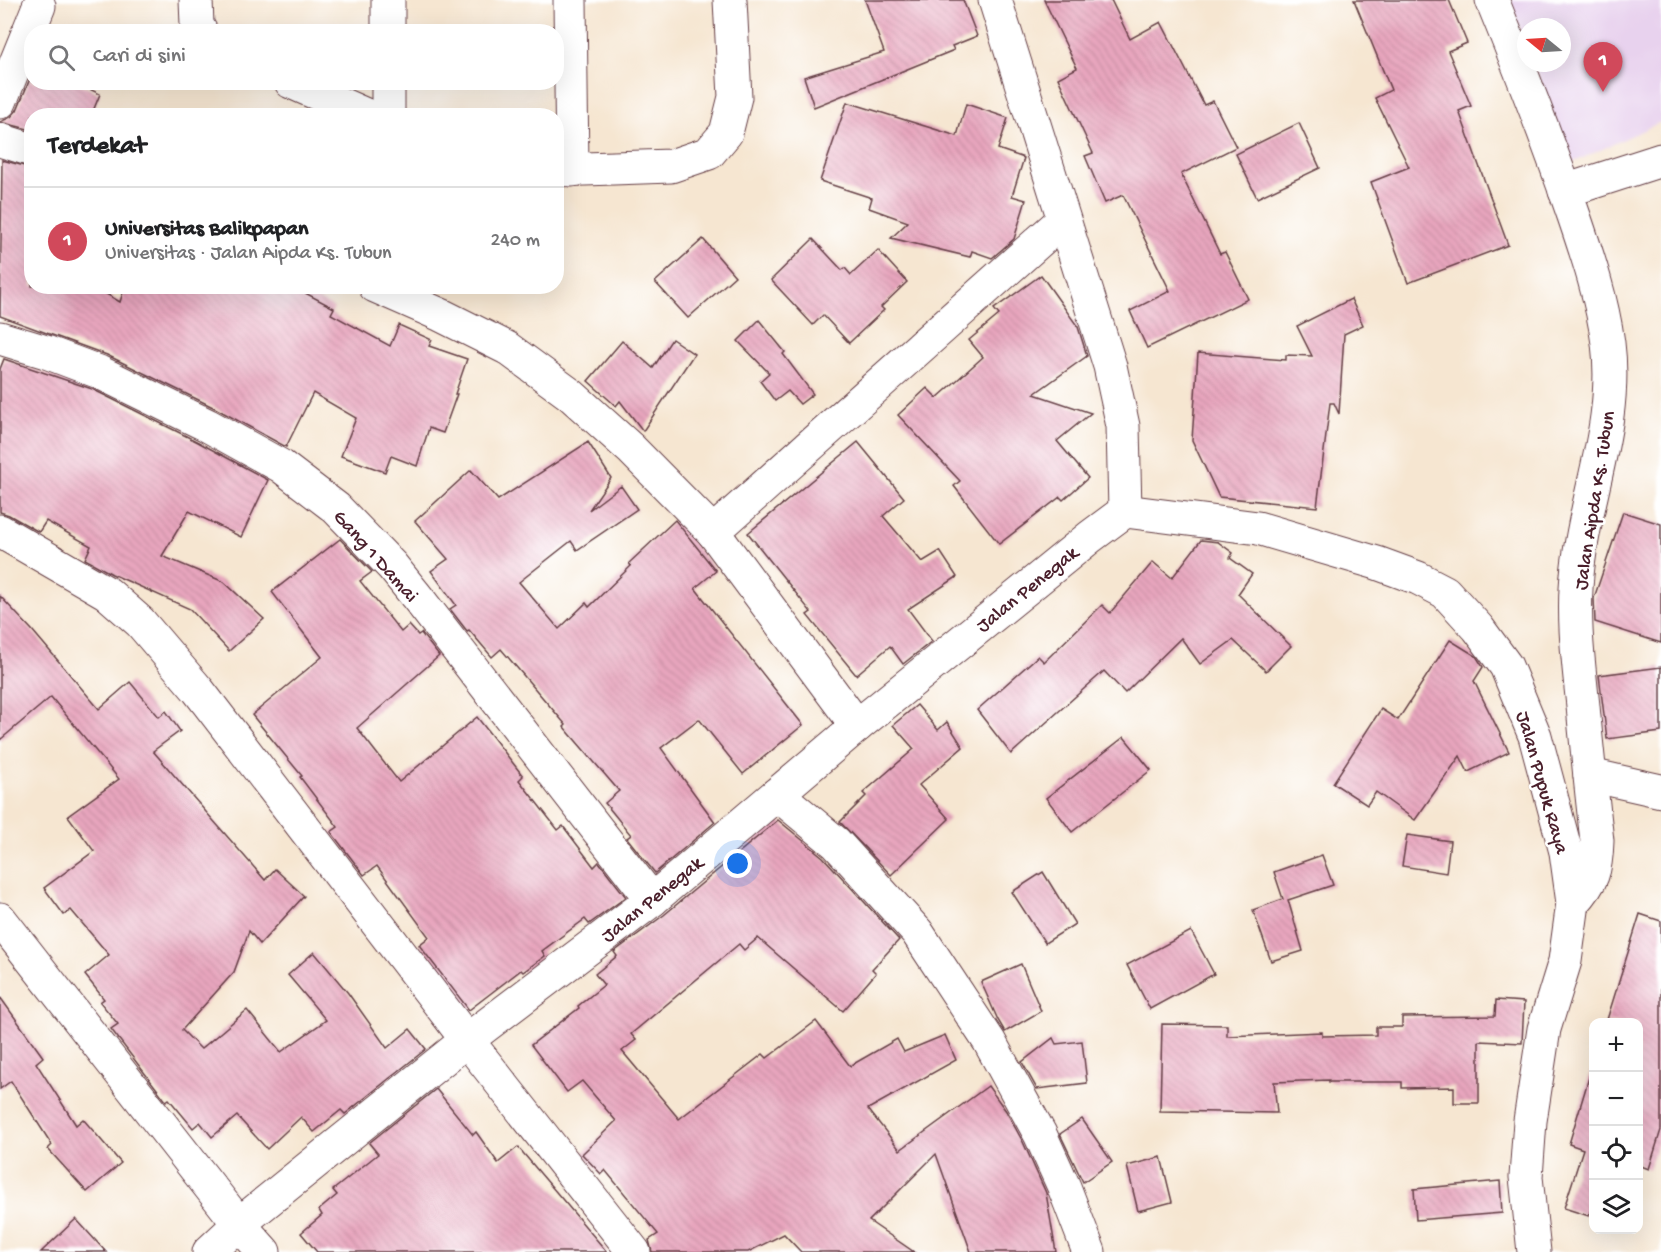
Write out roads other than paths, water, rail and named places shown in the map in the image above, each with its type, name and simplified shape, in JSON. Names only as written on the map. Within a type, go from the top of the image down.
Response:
[{"type":"street","points":[[196,0],[197,24]]},
{"type":"street","points":[[388,0],[388,24]]},
{"type":"street","points":[[570,0],[564,170],[671,166],[709,153],[726,133],[735,97],[730,0]]},
{"type":"street","points":[[995,0],[1110,366],[1123,426],[1125,511]]},
{"type":"street","name":"Jalan Aipda Ks. Tubun","points":[[1492,0],[1565,191],[1590,266],[1608,343],[1610,373],[1608,419],[1578,567],[1576,610],[1579,673],[1597,841],[1596,862],[1592,879],[1573,903]]},
{"type":"street","points":[[32,24],[39,6]]},
{"type":"street","points":[[0,102],[24,43]]},
{"type":"street","points":[[309,90],[350,108]]},
{"type":"street","points":[[388,90],[388,108]]},
{"type":"street","points":[[0,140],[24,148]]},
{"type":"street","points":[[1565,191],[1661,160]]},
{"type":"street","points":[[713,532],[1063,220]]},
{"type":"street","points":[[393,294],[507,348],[571,395],[631,449],[713,532],[857,726]]},
{"type":"street","name":"Gang 1 Damai","points":[[0,338],[99,372],[198,420],[281,466],[336,508],[392,566],[417,597],[652,900]]},
{"type":"street","name":"Jalan Penegak","points":[[209,1252],[239,1224],[466,1040],[652,900],[857,726],[1125,511]]},
{"type":"street","name":"Jalan Pupuk Raya","points":[[1125,511],[1258,528],[1377,563],[1418,578],[1446,592],[1478,628],[1506,666],[1535,736],[1566,852],[1573,903],[1565,961],[1544,1029],[1530,1121],[1526,1176],[1534,1252]]},
{"type":"street","points":[[0,531],[107,593],[140,622],[198,690],[466,1040],[634,1252]]},
{"type":"street","points":[[1590,774],[1661,791]]},
{"type":"street","points":[[777,794],[836,843],[917,932],[989,1041],[1040,1134],[1064,1187],[1089,1252]]},
{"type":"street","points":[[4,932],[264,1252]]},
{"type":"place","name":"Universitas Balikpapan","points":[[1603,92]]}]
